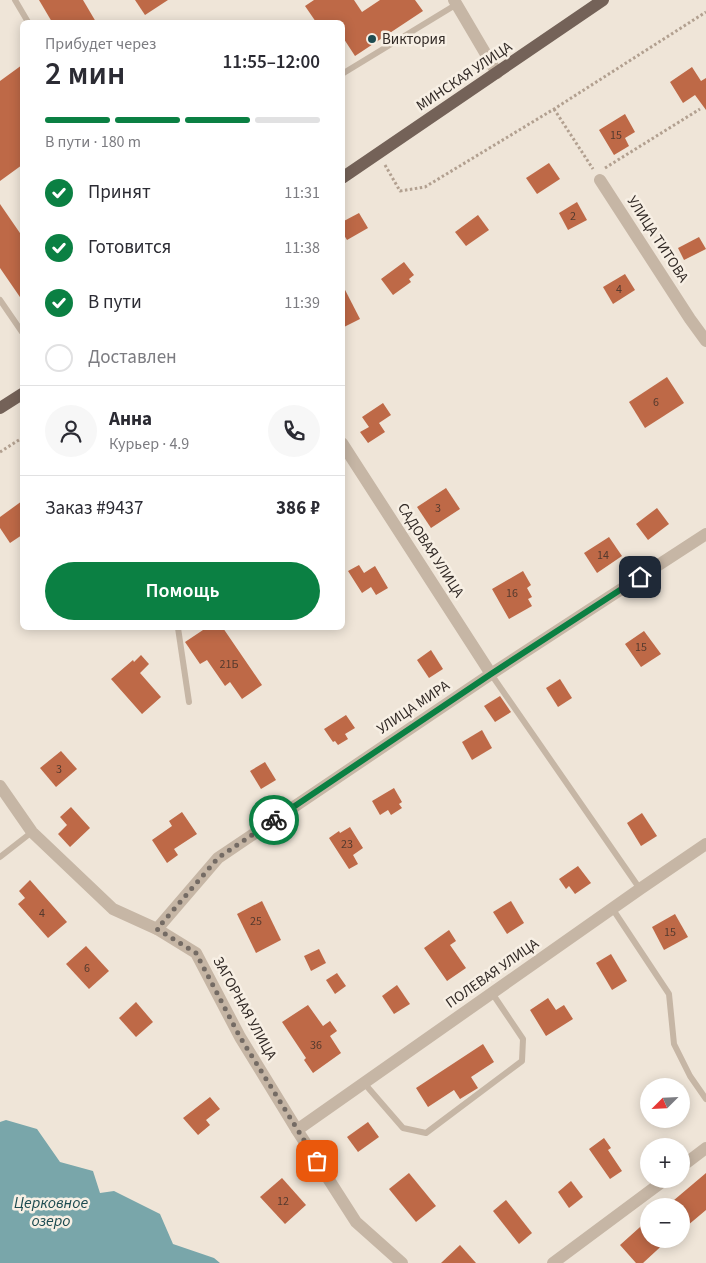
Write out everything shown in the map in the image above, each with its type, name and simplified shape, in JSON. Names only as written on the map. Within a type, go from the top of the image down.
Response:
[{"type":"main road","name":"МИНСКАЯ УЛИЦА","points":[[345,176],[603,0]]},
{"type":"main road","points":[[0,408],[20,398]]},
{"type":"street","points":[[454,2],[497,73]]},
{"type":"street","name":"УЛИЦА ТИТОВА","points":[[598,176],[706,341]]},
{"type":"street","name":"САДОВАЯ УЛИЦА","points":[[345,448],[491,674]]},
{"type":"street","name":"УЛИЦА МИРА","points":[[157,929],[218,858],[491,674],[706,534]]},
{"type":"street","name":"ЗАГОРНАЯ УЛИЦА","points":[[0,786],[32,832],[112,909],[157,929],[196,953],[240,1037],[356,1222],[402,1263]]},
{"type":"street","name":"ПОЛЕВАЯ УЛИЦА","points":[[297,1130],[706,844]]},
{"type":"street","points":[[690,1160],[706,1148]]},
{"type":"street","points":[[553,1263],[654,1188]]},
{"type":"lane","points":[[14,0],[27,20]]},
{"type":"lane","points":[[345,72],[454,2]]},
{"type":"lane","points":[[0,300],[20,329]]},
{"type":"lane","points":[[178,630],[189,702]]},
{"type":"lane","points":[[491,674],[640,889]]},
{"type":"lane","points":[[0,857],[32,832]]},
{"type":"lane","points":[[612,908],[669,994],[674,1044],[690,1076],[706,1099]]},
{"type":"lane","points":[[364,1083],[403,1128],[426,1133],[522,1061],[523,1038],[492,993]]},
{"type":"path","points":[[378,154],[400,191],[425,187],[554,109],[706,12]]},
{"type":"path","points":[[554,109],[598,176],[700,109]]},
{"type":"path","points":[[0,452],[20,439]]},
{"type":"water","name":"Церковное озеро","points":[[6,1120],[37,1129],[60,1162],[93,1171],[100,1193],[114,1191],[160,1214],[173,1244],[214,1258],[220,1263],[0,1263],[0,1122]]},
{"type":"building","points":[[39,0],[83,0],[95,20],[51,20]]},
{"type":"building","points":[[135,0],[168,0],[145,15]]},
{"type":"building","points":[[314,0],[354,0],[362,12],[380,0],[415,0],[423,11],[355,56],[345,41],[345,20],[315,20],[305,6]]},
{"type":"building","points":[[20,66],[20,166],[0,181],[0,81]]},
{"type":"building","points":[[692,67],[701,81],[706,78],[706,110],[695,95],[683,103],[670,82]]},
{"type":"building","points":[[625,114],[635,132],[625,138],[629,146],[614,155],[599,130]]},
{"type":"building","points":[[549,163],[560,179],[537,194],[526,178]]},
{"type":"building","points":[[577,202],[587,220],[568,230],[559,213]]},
{"type":"building","points":[[0,204],[20,233],[20,297],[0,268]]},
{"type":"building","points":[[359,213],[368,228],[347,240],[345,237],[345,220]]},
{"type":"building","points":[[478,215],[489,230],[466,246],[455,232]]},
{"type":"building","points":[[699,237],[706,249],[684,260],[678,248]]},
{"type":"building","points":[[404,262],[414,275],[409,279],[411,282],[393,295],[381,279]]},
{"type":"building","points":[[625,274],[635,290],[613,304],[603,287]]},
{"type":"building","points":[[345,290],[360,319],[345,326]]},
{"type":"building","points":[[667,377],[684,403],[645,428],[629,402]]},
{"type":"building","points":[[383,403],[391,415],[379,423],[385,432],[368,443],[360,432],[369,427],[362,417]]},
{"type":"building","points":[[446,488],[460,509],[431,528],[417,507]]},
{"type":"building","points":[[20,502],[20,536],[10,543],[0,528],[0,517]]},
{"type":"building","points":[[657,508],[669,524],[648,540],[636,524]]},
{"type":"building","points":[[609,537],[622,556],[597,573],[584,553]]},
{"type":"building","points":[[359,565],[364,573],[375,566],[388,588],[376,595],[371,587],[362,593],[348,571]]},
{"type":"building","points":[[523,571],[531,585],[527,588],[532,597],[528,599],[532,606],[509,619],[492,589]]},
{"type":"building","points":[[203,630],[224,630],[262,685],[242,699],[230,682],[225,686],[207,660],[200,664],[185,642]]},
{"type":"building","points":[[644,631],[661,654],[641,667],[625,644]]},
{"type":"building","points":[[431,650],[443,669],[429,678],[417,660]]},
{"type":"building","points":[[141,655],[149,664],[140,673],[161,697],[142,714],[111,679]]},
{"type":"building","points":[[560,679],[572,698],[558,707],[546,688]]},
{"type":"building","points":[[500,696],[511,712],[495,722],[484,706]]},
{"type":"building","points":[[346,715],[355,728],[345,734],[348,739],[338,745],[335,741],[333,742],[324,729]]},
{"type":"building","points":[[482,730],[492,748],[472,760],[462,742]]},
{"type":"building","points":[[61,751],[77,769],[56,787],[40,768]]},
{"type":"building","points":[[265,762],[276,780],[261,789],[250,771]]},
{"type":"building","points":[[394,788],[402,802],[399,804],[402,808],[391,815],[388,810],[380,815],[372,801]]},
{"type":"building","points":[[71,807],[90,828],[70,847],[58,834],[67,825],[60,817]]},
{"type":"building","points":[[182,812],[197,834],[174,849],[178,855],[167,863],[152,840],[172,826],[169,821]]},
{"type":"building","points":[[642,813],[657,836],[641,846],[627,823]]},
{"type":"building","points":[[350,827],[363,848],[353,855],[358,864],[349,869],[329,838],[339,831],[340,833]]},
{"type":"building","points":[[578,866],[591,883],[575,894],[569,886],[566,889],[559,879]]},
{"type":"building","points":[[30,880],[67,922],[48,938],[18,904],[25,898],[19,891]]},
{"type":"building","points":[[262,901],[281,940],[256,953],[237,914]]},
{"type":"building","points":[[511,901],[524,923],[507,934],[493,912]]},
{"type":"building","points":[[675,914],[688,937],[664,950],[652,927]]},
{"type":"building","points":[[449,930],[456,941],[450,945],[466,968],[447,981],[424,948]]},
{"type":"building","points":[[86,946],[109,971],[89,989],[66,964]]},
{"type":"building","points":[[319,949],[326,963],[311,971],[304,956]]},
{"type":"building","points":[[611,954],[627,981],[612,990],[596,963]]},
{"type":"building","points":[[337,973],[346,986],[335,994],[326,980]]},
{"type":"building","points":[[397,985],[410,1004],[394,1014],[382,996]]},
{"type":"building","points":[[548,998],[556,1010],[564,1005],[573,1019],[546,1036],[530,1010]]},
{"type":"building","points":[[136,1002],[153,1022],[136,1037],[119,1018]]},
{"type":"building","points":[[308,1005],[323,1026],[330,1021],[337,1031],[330,1036],[341,1053],[313,1073],[304,1060],[306,1058],[282,1022]]},
{"type":"building","points":[[483,1044],[494,1062],[471,1077],[478,1088],[460,1099],[454,1090],[428,1107],[416,1088]]},
{"type":"building","points":[[210,1097],[220,1109],[206,1120],[210,1125],[198,1135],[183,1118]]},
{"type":"building","points":[[368,1122],[379,1137],[358,1152],[347,1137]]},
{"type":"building","points":[[604,1138],[611,1148],[608,1150],[622,1171],[610,1179],[589,1149]]},
{"type":"building","points":[[409,1173],[436,1206],[416,1222],[389,1189]]},
{"type":"building","points":[[706,1173],[706,1210],[690,1223],[690,1198],[676,1198]]},
{"type":"building","points":[[282,1178],[306,1205],[285,1224],[260,1197]]},
{"type":"building","points":[[571,1181],[583,1197],[569,1208],[558,1192]]},
{"type":"building","points":[[506,1200],[532,1233],[519,1244],[493,1211]]},
{"type":"building","points":[[640,1227],[640,1248],[659,1248],[643,1263],[636,1263],[620,1245]]},
{"type":"building","points":[[460,1245],[476,1263],[441,1263]]},
{"type":"way so far","points":[[274,820],[218,858],[157,929],[196,953],[240,1037],[317,1161]]},
{"type":"place","name":"Виктория","points":[[372,39]]},
{"type":"route","points":[[274,820],[491,674],[640,577]]}]
